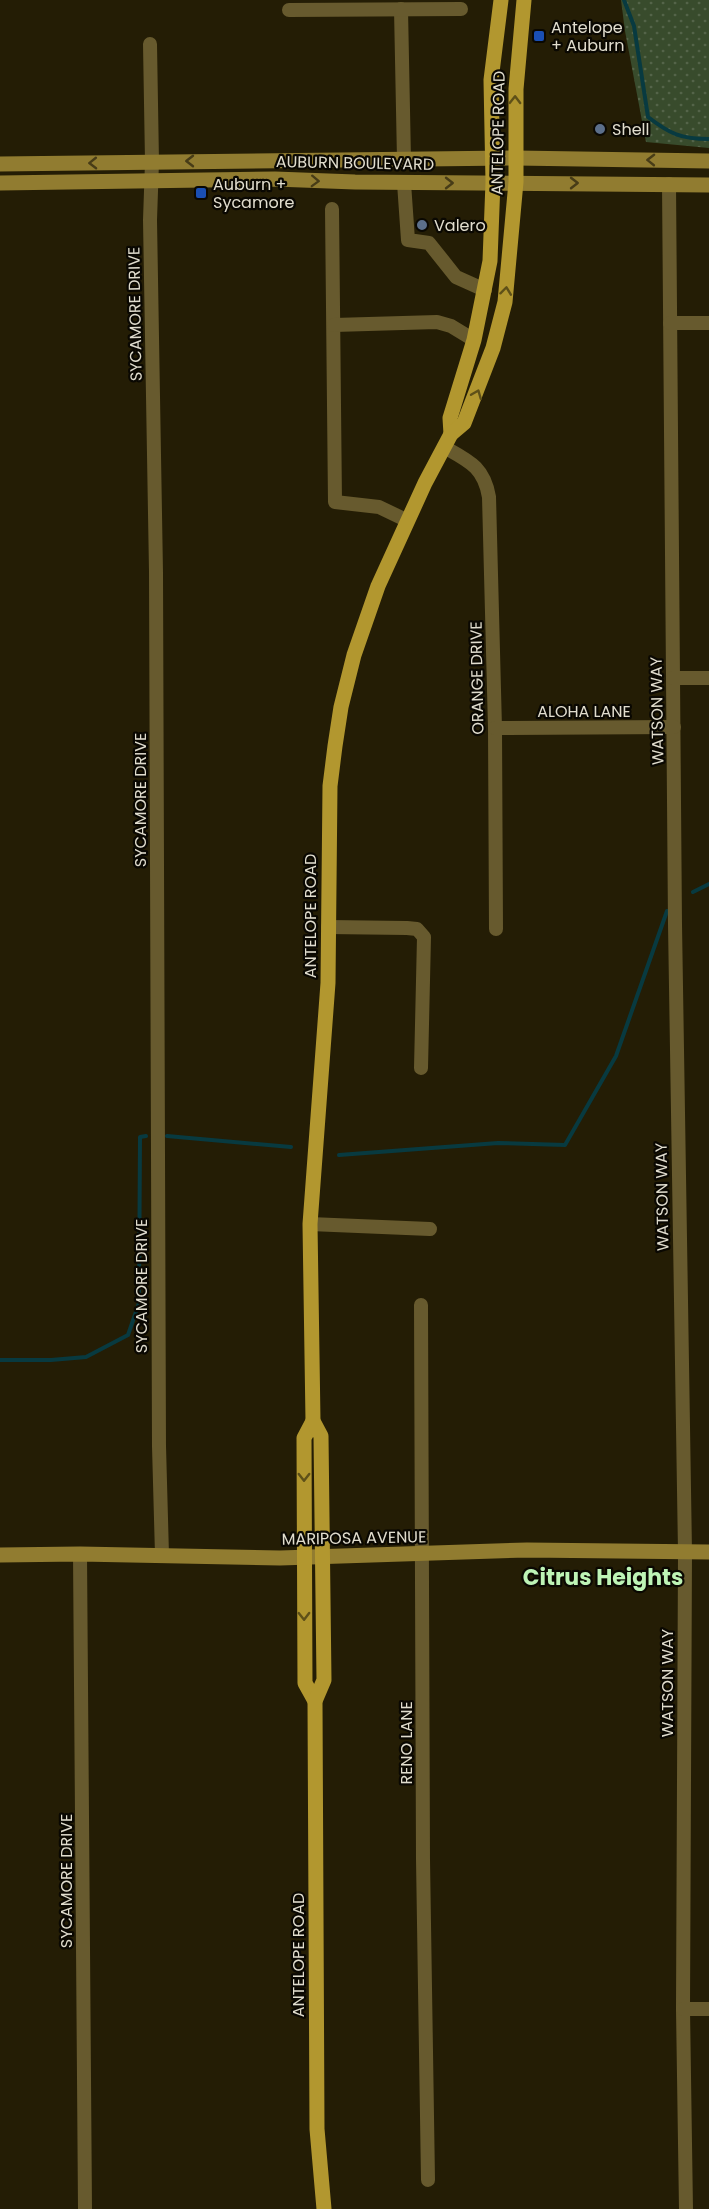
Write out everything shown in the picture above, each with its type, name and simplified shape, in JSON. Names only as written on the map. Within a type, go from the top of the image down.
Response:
[{"type":"main road","name":"ANTELOPE ROAD","points":[[448,440],[450,418],[474,340],[490,261],[493,182],[491,80],[501,0]]},
{"type":"main road","name":"ANTELOPE ROAD","points":[[324,2209],[317,2129],[315,1701],[324,1680],[321,1436],[313,1421],[310,1224],[328,983],[330,786],[341,707],[365,622],[378,586],[406,520],[448,440],[464,423],[479,388],[502,313],[508,276],[516,182],[516,89],[524,0]]},
{"type":"main road","name":"AUBURN BOULEVARD","points":[[0,164],[516,158],[709,161]]},
{"type":"main road","name":"AUBURN BOULEVARD","points":[[0,183],[274,179],[405,183],[709,185]]},
{"type":"main road","name":"ANTELOPE ROAD","points":[[313,1421],[304,1438],[304,1557],[305,1683],[315,1701]]},
{"type":"main road","name":"MARIPOSA AVENUE","points":[[0,1555],[322,1557],[527,1550],[709,1552]]},
{"type":"street","points":[[401,9],[404,160]]},
{"type":"street","points":[[289,10],[461,9]]},
{"type":"street","name":"SYCAMORE DRIVE","points":[[150,44],[156,572],[159,1435],[162,1555]]},
{"type":"street","points":[[405,183],[408,240],[429,243],[456,277],[485,290]]},
{"type":"street","name":"WATSON WAY","points":[[669,184],[675,924],[685,1552],[683,2009],[686,2209]]},
{"type":"street","points":[[332,209],[335,502],[379,507],[406,520]]},
{"type":"street","points":[[334,325],[437,322],[451,326],[474,340]]},
{"type":"street","points":[[670,323],[709,323]]},
{"type":"street","name":"ORANGE DRIVE","points":[[448,440],[475,465],[487,486],[495,728],[496,929]]},
{"type":"street","points":[[673,678],[709,678]]},
{"type":"street","name":"ALOHA LANE","points":[[495,728],[674,727]]},
{"type":"street","points":[[328,927],[417,929],[424,937],[421,1068]]},
{"type":"street","points":[[310,1224],[430,1229]]},
{"type":"street","name":"RENO LANE","points":[[421,1305],[423,1859],[428,2180]]},
{"type":"street","name":"SYCAMORE DRIVE","points":[[80,1554],[85,2209]]},
{"type":"street","points":[[683,2009],[709,2009]]},
{"type":"green space","points":[[621,0],[709,0],[709,148],[646,142]]},
{"type":"waterway","points":[[624,0],[634,26],[648,117],[676,134],[709,139]]},
{"type":"waterway","points":[[693,892],[709,884]]},
{"type":"waterway","points":[[339,1155],[498,1143],[565,1145],[616,1056],[667,911]]},
{"type":"waterway","points":[[0,1360],[86,1357],[128,1335],[139,1303],[140,1137],[146,1136]]},
{"type":"waterway","points":[[167,1136],[291,1147]]},
{"type":"place","name":"Antelope + Auburn","points":[[539,36]]},
{"type":"place","name":"Shell","points":[[600,129]]},
{"type":"place","name":"Auburn + Sycamore","points":[[201,193]]},
{"type":"place","name":"Valero","points":[[422,225]]},
{"type":"district","name":"Citrus Heights","points":[[603,1577]]}]
